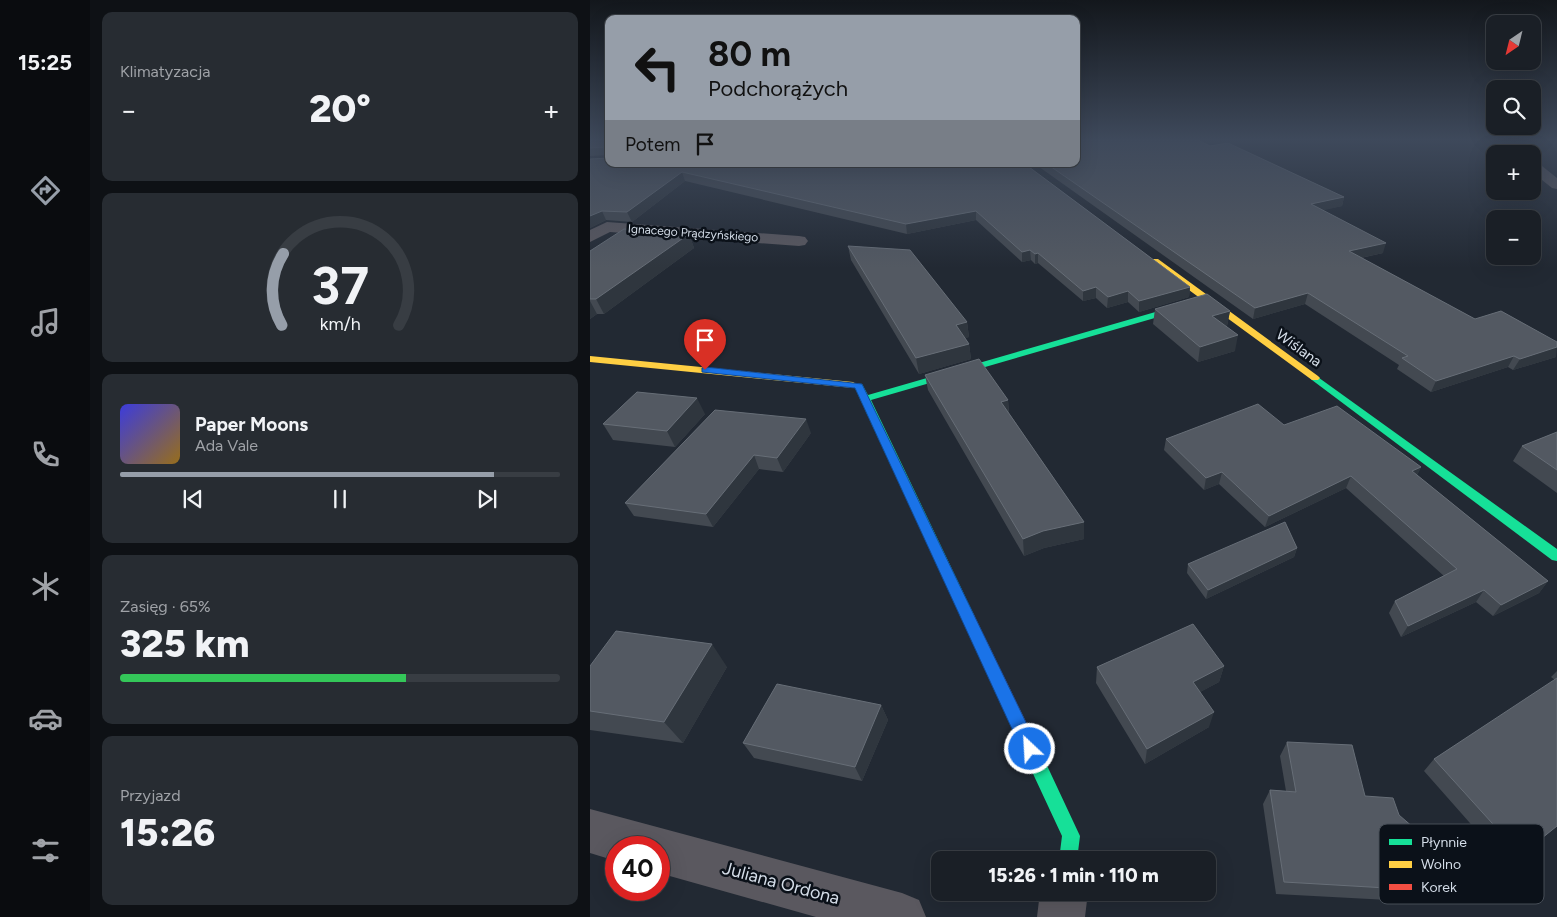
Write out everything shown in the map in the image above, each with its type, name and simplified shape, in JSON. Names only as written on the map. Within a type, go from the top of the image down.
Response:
[{"type":"street","name":"Ignacego Prądzyńskiego","points":[[590,238],[607,227],[799,241]]},
{"type":"street","name":"Wiślana","points":[[1144,252],[1557,556]]},
{"type":"street","points":[[865,399],[1208,300]]},
{"type":"street","points":[[590,359],[858,386],[1071,836],[1069,851]]},
{"type":"street","points":[[590,831],[608,836]]},
{"type":"street","name":"Juliana Ordona","points":[[670,853],[902,917]]},
{"type":"street","points":[[1061,917],[1063,901]]},
{"type":"building","points":[[590,182],[669,182],[627,212],[602,211],[590,216]]},
{"type":"building","points":[[724,182],[1049,182],[1190,287],[1139,301],[1128,291],[1108,297],[1096,287],[1083,291],[1038,253],[1035,254],[1030,250],[1022,252],[976,211],[906,224]]},
{"type":"building","points":[[1073,182],[1311,182],[1344,197],[1311,204],[1386,243],[1349,251],[1475,319],[1501,311],[1557,342],[1557,347],[1520,359],[1514,356],[1436,381],[1402,358],[1408,356],[1308,293],[1255,308]]},
{"type":"building","points":[[624,229],[689,234],[596,299],[590,299],[590,251]]},
{"type":"building","points":[[848,246],[910,250],[967,322],[956,325],[969,344],[916,358]]},
{"type":"building","points":[[1207,294],[1230,311],[1212,316],[1238,335],[1200,347],[1155,309]]},
{"type":"building","points":[[979,359],[1008,400],[1001,402],[1084,522],[1043,531],[1023,539],[925,375]]},
{"type":"building","points":[[637,392],[697,398],[667,431],[603,424]]},
{"type":"building","points":[[1258,404],[1284,425],[1337,406],[1421,467],[1412,471],[1548,581],[1501,605],[1484,590],[1408,626],[1395,601],[1457,569],[1351,476],[1269,516],[1222,472],[1206,478],[1166,439]]},
{"type":"building","points":[[715,410],[806,419],[777,458],[754,455],[706,514],[625,503]]},
{"type":"building","points":[[1557,432],[1557,470],[1522,446]]},
{"type":"building","points":[[1285,522],[1297,548],[1208,590],[1188,564]]},
{"type":"building","points":[[1193,624],[1224,666],[1193,682],[1214,712],[1147,749],[1097,667]]},
{"type":"building","points":[[616,631],[712,644],[664,722],[590,711],[590,666]]},
{"type":"building","points":[[1557,678],[1557,826],[1544,836],[1544,824],[1493,824],[1434,759]]},
{"type":"building","points":[[777,684],[881,705],[855,767],[743,743]]},
{"type":"building","points":[[1287,742],[1352,745],[1365,796],[1393,798],[1399,815],[1409,824],[1379,824],[1379,888],[1284,882],[1270,790],[1296,792]]},
{"type":"traffic: fast","points":[[865,399],[1190,305]]},
{"type":"traffic: fast","points":[[1315,378],[1557,556]]},
{"type":"traffic: fast","points":[[853,385],[859,386],[968,617]]},
{"type":"traffic: fast","points":[[1037,763],[1071,836],[1069,851]]},
{"type":"traffic: slow","points":[[1155,261],[1315,378]]},
{"type":"traffic: slow","points":[[590,359],[853,385]]},
{"type":"traffic: jam","points":[[968,617],[1037,763]]},
{"type":"route","points":[[705,370],[858,386],[1030,749]]}]
